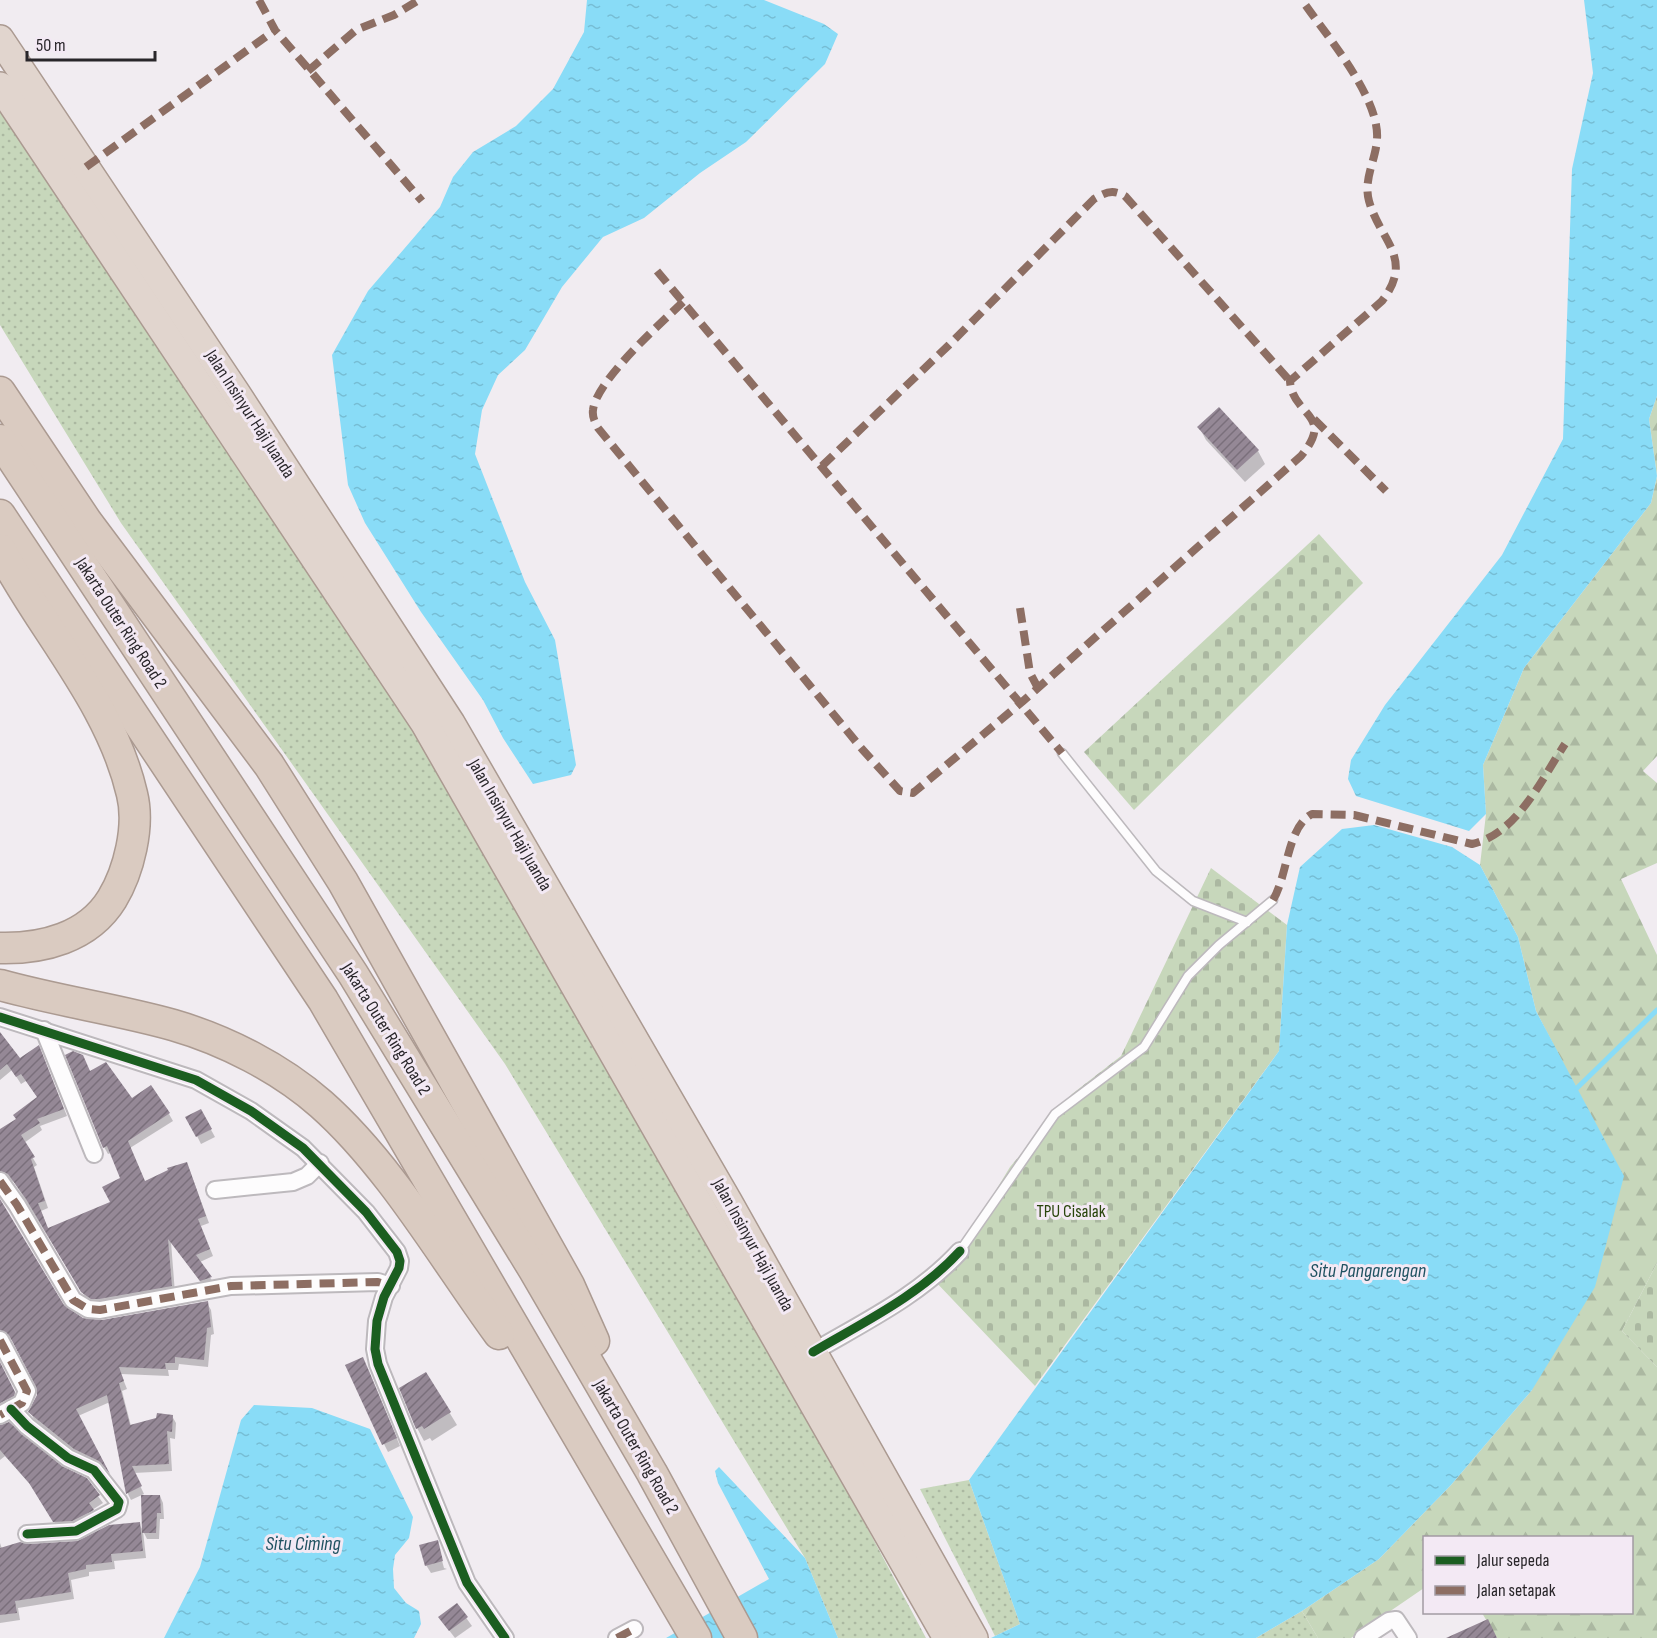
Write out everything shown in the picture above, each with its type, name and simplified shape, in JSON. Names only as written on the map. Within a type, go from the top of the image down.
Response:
[{"type":"highway","name":"Jalan Insinyur Haji Juanda","points":[[0,39],[445,714],[718,1208],[942,1604],[974,1638]]},
{"type":"highway","name":"Jalan Insinyur Haji Juanda","points":[[0,86],[425,724],[718,1208],[813,1352],[942,1604],[947,1638]]},
{"type":"highway","points":[[0,392],[87,522],[269,765],[343,882],[569,1285],[652,1473]]},
{"type":"highway","name":"Jakarta Outer Ring Road 2","points":[[0,440],[353,974],[534,1270],[652,1473],[742,1638]]},
{"type":"highway","points":[[0,515],[323,1000],[696,1638]]},
{"type":"highway","points":[[0,549],[101,715],[126,772],[133,796],[134,815],[132,841],[118,889],[107,906],[92,922],[72,935],[47,945],[0,948]]},
{"type":"highway","points":[[0,985],[174,1026],[220,1043],[270,1068],[320,1103],[359,1143],[401,1197],[597,1470]]},
{"type":"street","points":[[0,1017],[196,1080],[260,1116],[320,1163],[366,1212],[397,1252],[399,1268],[377,1321],[375,1349],[378,1364],[467,1583],[505,1638]]},
{"type":"street","points":[[44,1030],[94,1154]]},
{"type":"street","points":[[215,1190],[293,1182],[307,1176],[320,1163]]},
{"type":"street","points":[[0,1181],[17,1205],[73,1300],[88,1309],[147,1303],[231,1286],[378,1282],[391,1286]]},
{"type":"street","points":[[813,1352],[916,1290],[944,1269],[960,1251]]},
{"type":"street","points":[[0,1340],[27,1391],[22,1403],[6,1412],[68,1458],[94,1470],[119,1502],[117,1509],[76,1531],[27,1534]]},
{"type":"street","points":[[1363,1638],[1389,1621],[1396,1620],[1408,1638]]},
{"type":"street","points":[[617,1638],[634,1629]]},
{"type":"lane","points":[[1062,753],[1156,871],[1193,901],[1247,922]]},
{"type":"lane","points":[[960,1251],[1055,1114],[1144,1047],[1188,976],[1273,900]]},
{"type":"green space","points":[[0,109],[441,768],[808,1417],[926,1638],[838,1638],[805,1558],[505,1064],[121,523],[0,325]]},
{"type":"green space","points":[[1657,396],[1657,476],[1649,419]]},
{"type":"green space","points":[[1657,476],[1657,756],[1643,771],[1657,783],[1657,863],[1621,879],[1657,955],[1657,1263],[1622,1331],[1657,1367],[1657,1638],[1497,1638],[1483,1614],[1633,1614],[1633,1536],[1423,1536],[1423,1589],[1351,1638],[1318,1638],[1302,1611],[1379,1559],[1451,1485],[1532,1390],[1562,1061],[1536,1011],[1518,937],[1480,865],[1486,814],[1483,765],[1524,668],[1651,503]]},
{"type":"green space","points":[[1319,534],[1363,583],[1134,810],[1084,752]]},
{"type":"green space","name":"TPU Cisalak","points":[[1211,868],[1287,925],[1279,1051],[1035,1386],[933,1279],[959,1251],[1010,1167],[1072,1094],[1121,1056]]},
{"type":"green space","points":[[1657,1263],[1657,1367],[1622,1331]]},
{"type":"green space","points":[[969,1480],[1020,1624],[995,1636],[920,1489]]},
{"type":"green space","points":[[1302,1611],[1318,1638],[1256,1638]]},
{"type":"water","points":[[587,0],[764,0],[824,24],[838,34],[825,64],[746,142],[700,173],[644,218],[603,237],[562,287],[525,350],[498,375],[482,410],[475,454],[525,582],[555,640],[576,765],[571,775],[533,784],[503,738],[483,700],[421,612],[365,523],[348,485],[332,355],[368,291],[440,207],[453,177],[473,152],[516,126],[553,89],[584,32]]},
{"type":"water","points":[[1584,0],[1657,0],[1657,396],[1649,419],[1657,476],[1651,503],[1524,668],[1483,765],[1486,814],[1469,831],[1356,796],[1348,779],[1351,760],[1385,705],[1502,555],[1563,439],[1572,169],[1593,73]]},
{"type":"water","name":"Situ Pangarengan","points":[[1374,825],[1452,847],[1480,865],[1518,937],[1536,1011],[1624,1176],[1595,1287],[1532,1390],[1451,1485],[1379,1559],[1302,1611],[1256,1638],[991,1638],[1020,1624],[969,1480],[1279,1051],[1287,925],[1300,867],[1342,829]]},
{"type":"water","name":"Situ Ciming","points":[[254,1405],[312,1408],[370,1429],[413,1517],[409,1538],[395,1555],[393,1569],[394,1588],[406,1603],[419,1611],[421,1624],[414,1638],[164,1638],[200,1567],[241,1420]]},
{"type":"water","points":[[719,1467],[805,1558],[838,1638],[666,1638],[769,1579],[718,1483],[715,1471]]},
{"type":"building","points":[[1219,407],[1259,450],[1237,470],[1197,427]]},
{"type":"building","points":[[0,1032],[20,1058],[39,1045],[64,1109],[37,1119],[40,1123],[21,1135],[35,1157],[31,1159],[45,1201],[38,1203],[48,1228],[110,1202],[102,1187],[120,1178],[107,1146],[103,1148],[65,1055],[73,1051],[83,1055],[90,1071],[106,1062],[132,1098],[151,1085],[170,1113],[128,1141],[145,1181],[168,1170],[167,1168],[187,1162],[206,1216],[198,1219],[210,1249],[196,1255],[212,1277],[200,1281],[168,1239],[172,1286],[99,1299],[91,1299],[81,1292],[26,1199],[8,1174],[0,1171],[0,1129],[16,1119],[13,1115],[37,1097],[21,1074],[16,1077],[7,1064],[0,1070]]},
{"type":"building","points":[[201,1109],[212,1129],[196,1137],[185,1117]]},
{"type":"building","points":[[0,1199],[64,1305],[83,1318],[102,1320],[208,1301],[211,1327],[207,1328],[204,1360],[175,1357],[175,1363],[165,1363],[166,1369],[119,1367],[124,1381],[119,1383],[130,1425],[156,1418],[157,1413],[173,1415],[172,1432],[167,1431],[169,1464],[132,1466],[142,1486],[126,1494],[107,1395],[76,1409],[110,1474],[99,1461],[74,1449],[28,1412],[37,1395],[36,1387],[9,1335],[0,1330]]},
{"type":"building","points":[[363,1357],[397,1438],[382,1445],[345,1365]]},
{"type":"building","points":[[0,1362],[15,1392],[14,1396],[0,1403]]},
{"type":"building","points":[[426,1372],[451,1412],[424,1429],[422,1426],[416,1429],[399,1388]]},
{"type":"building","points":[[9,1422],[62,1466],[87,1478],[100,1495],[89,1503],[94,1510],[72,1521],[53,1522],[29,1483],[0,1450],[0,1425]]},
{"type":"building","points":[[141,1495],[160,1495],[161,1513],[157,1513],[156,1533],[142,1533]]},
{"type":"building","points":[[140,1522],[143,1551],[111,1554],[112,1562],[86,1565],[86,1569],[68,1573],[71,1592],[15,1601],[17,1613],[0,1615],[0,1548],[20,1542],[28,1544],[77,1541],[109,1525]]},
{"type":"building","points":[[438,1540],[443,1561],[425,1566],[419,1545]]},
{"type":"building","points":[[457,1603],[468,1617],[449,1631],[438,1617]]},
{"type":"building","points":[[1488,1619],[1497,1638],[1446,1638]]},
{"type":"waterway","points":[[1577,1088],[1657,1010]]},
{"type":"marked path","points":[[259,0],[275,30],[422,201]]},
{"type":"marked path","points":[[308,71],[356,30],[394,15],[419,0]]},
{"type":"marked path","points":[[683,302],[631,353],[605,384],[593,410],[596,424],[862,749],[900,791],[913,793],[1022,702],[1301,456],[1311,442],[1314,431],[1313,423],[1292,393],[1290,381],[1382,301],[1391,286],[1395,273],[1395,261],[1392,250],[1374,215],[1368,193],[1377,139],[1376,122],[1370,104],[1349,66],[1302,0]]},
{"type":"marked path","points":[[86,167],[275,30]]},
{"type":"marked path","points":[[822,466],[949,345],[1094,199],[1109,192],[1125,196],[1290,381]]},
{"type":"marked path","points":[[657,271],[1062,753]]},
{"type":"marked path","points":[[1314,419],[1386,491]]},
{"type":"marked path","points":[[1020,608],[1030,673],[1038,688]]},
{"type":"marked path","points":[[1273,900],[1297,829],[1312,814],[1354,815],[1472,844],[1488,838],[1515,817],[1537,789],[1565,744]]},
{"type":"marked path","points":[[0,1181],[17,1205],[73,1300],[88,1309],[100,1310],[231,1286],[378,1282],[391,1286],[389,1288]]},
{"type":"marked path","points":[[0,1340],[27,1391],[22,1403],[0,1415]]},
{"type":"marked path","points":[[617,1638],[634,1629]]},
{"type":"cycle path","points":[[0,1017],[196,1080],[251,1111],[303,1148],[366,1212],[397,1252],[400,1261],[399,1268],[384,1297],[377,1321],[375,1349],[378,1364],[467,1583],[505,1638]]},
{"type":"cycle path","points":[[813,1352],[909,1294],[944,1267],[960,1251]]},
{"type":"cycle path","points":[[11,1409],[27,1426],[68,1458],[94,1470],[119,1502],[117,1509],[76,1531],[27,1534]]}]
